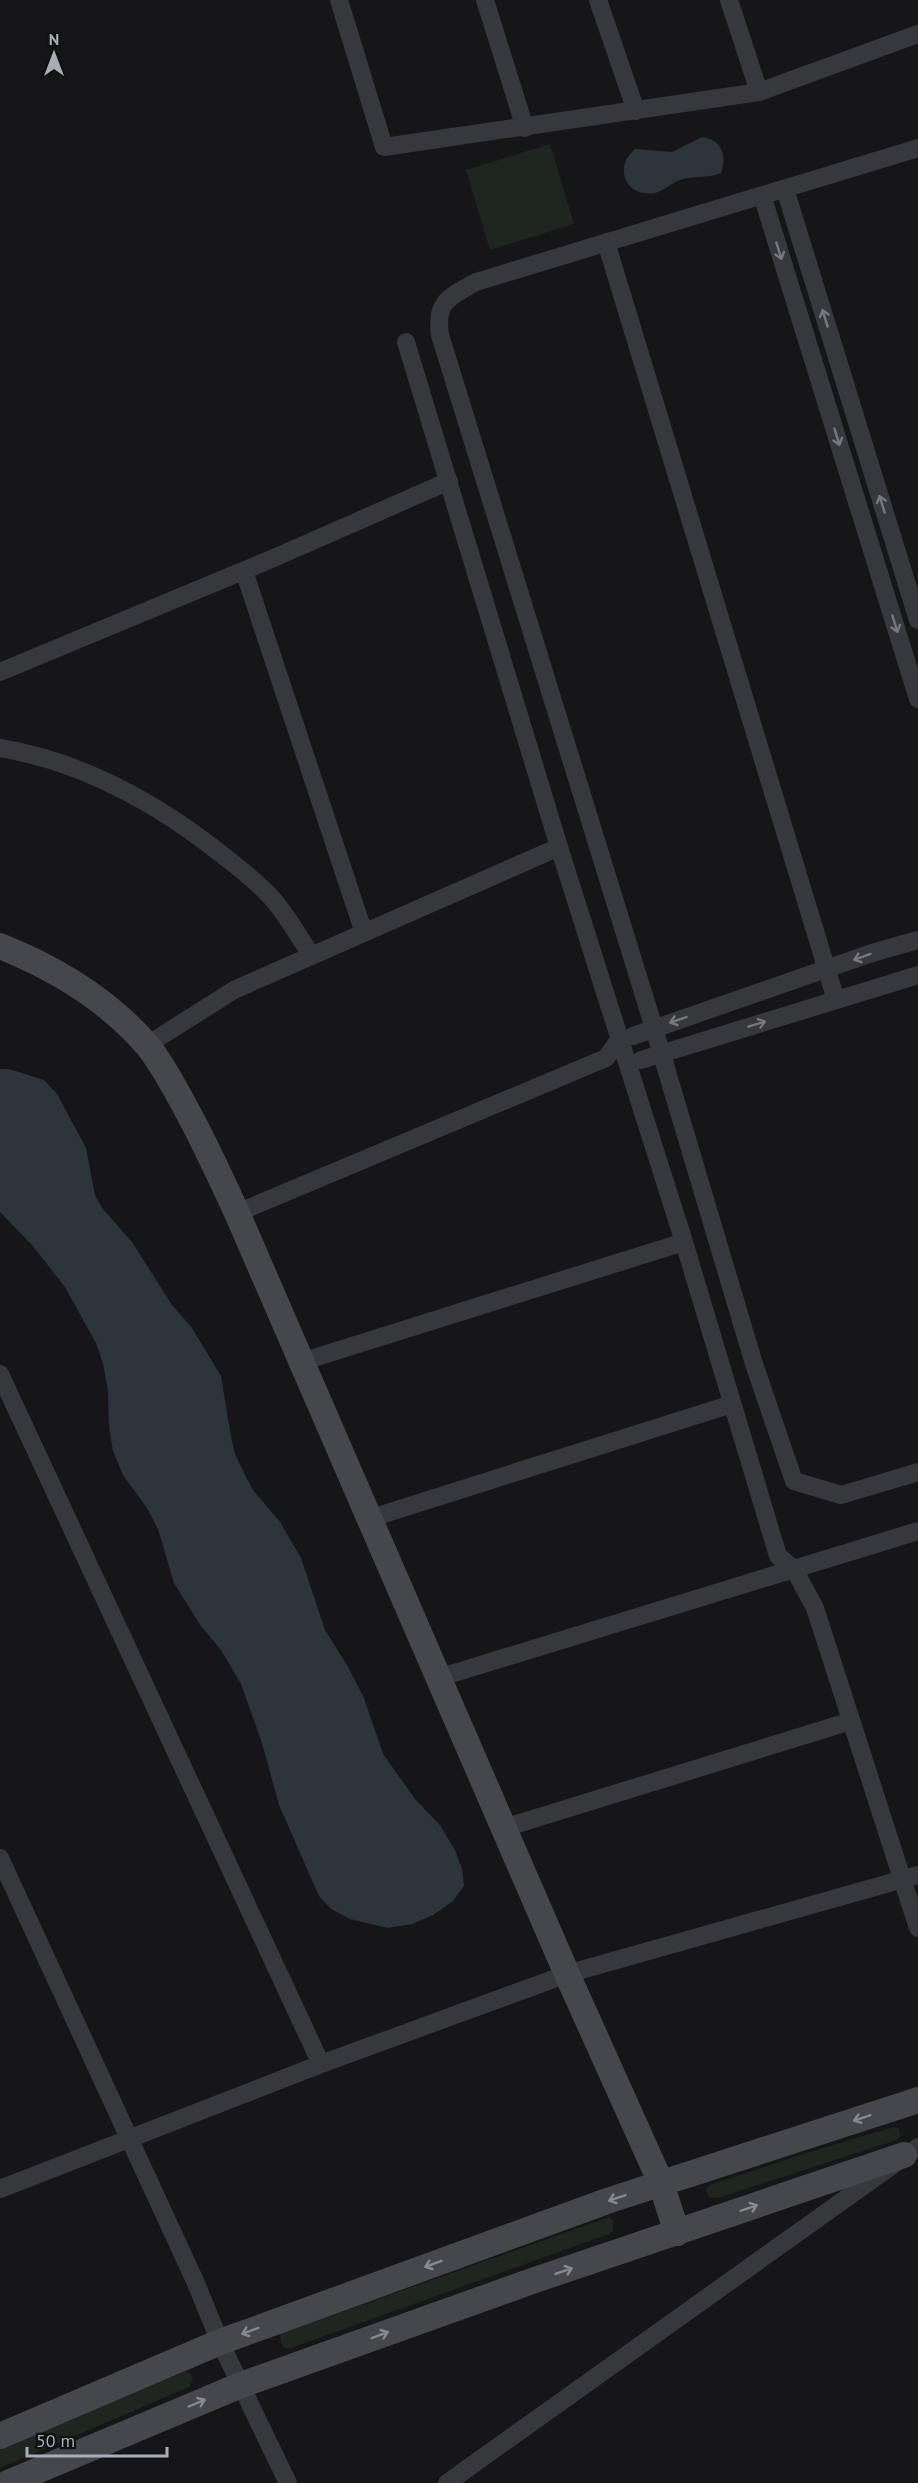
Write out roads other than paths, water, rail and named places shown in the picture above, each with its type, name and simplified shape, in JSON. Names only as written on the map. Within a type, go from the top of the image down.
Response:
[{"type":"main road","points":[[0,946],[51,969],[86,991],[116,1014],[147,1045],[171,1081],[198,1131],[237,1213],[368,1519],[661,2183],[677,2233]]},
{"type":"main road","points":[[0,2436],[220,2342],[661,2183],[918,2100]]},
{"type":"main road","points":[[8,2483],[241,2385],[532,2281],[911,2151]]},
{"type":"street","points":[[339,0],[384,147],[759,92],[918,34]]},
{"type":"street","points":[[485,0],[525,128]]},
{"type":"street","points":[[598,0],[636,111]]},
{"type":"street","points":[[729,0],[759,92]]},
{"type":"street","points":[[918,148],[476,282],[451,296],[441,306],[437,319],[443,346],[654,1028],[754,1364],[794,1481],[841,1495],[918,1472]]},
{"type":"street","points":[[785,189],[918,620]]},
{"type":"street","points":[[762,195],[918,699]]},
{"type":"street","points":[[606,242],[836,1000]]},
{"type":"street","points":[[406,342],[559,847],[634,1062],[684,1242],[778,1556],[794,1569],[814,1608],[851,1721],[910,1878],[918,1928]]},
{"type":"street","points":[[815,368],[838,360]]},
{"type":"street","points":[[0,672],[244,571],[449,481]]},
{"type":"street","points":[[870,544],[892,536]]},
{"type":"street","points":[[244,571],[364,933]]},
{"type":"street","points":[[0,748],[44,758],[115,785],[145,800],[189,828],[252,878],[272,897],[312,956]]},
{"type":"street","points":[[147,1045],[234,990],[559,847]]},
{"type":"street","points":[[237,1213],[606,1058],[626,1038],[918,940]]},
{"type":"street","points":[[606,1058],[634,1062],[918,975]]},
{"type":"street","points":[[301,1362],[684,1242]]},
{"type":"street","points":[[0,1374],[321,2064]]},
{"type":"street","points":[[368,1519],[732,1404]]},
{"type":"street","points":[[438,1678],[918,1531]]},
{"type":"street","points":[[504,1828],[851,1721]]},
{"type":"street","points":[[0,1858],[127,2138],[166,2217],[220,2342],[288,2483]]},
{"type":"street","points":[[0,2189],[321,2064],[567,1974],[910,1878]]},
{"type":"street","points":[[447,2483],[911,2151]]}]
